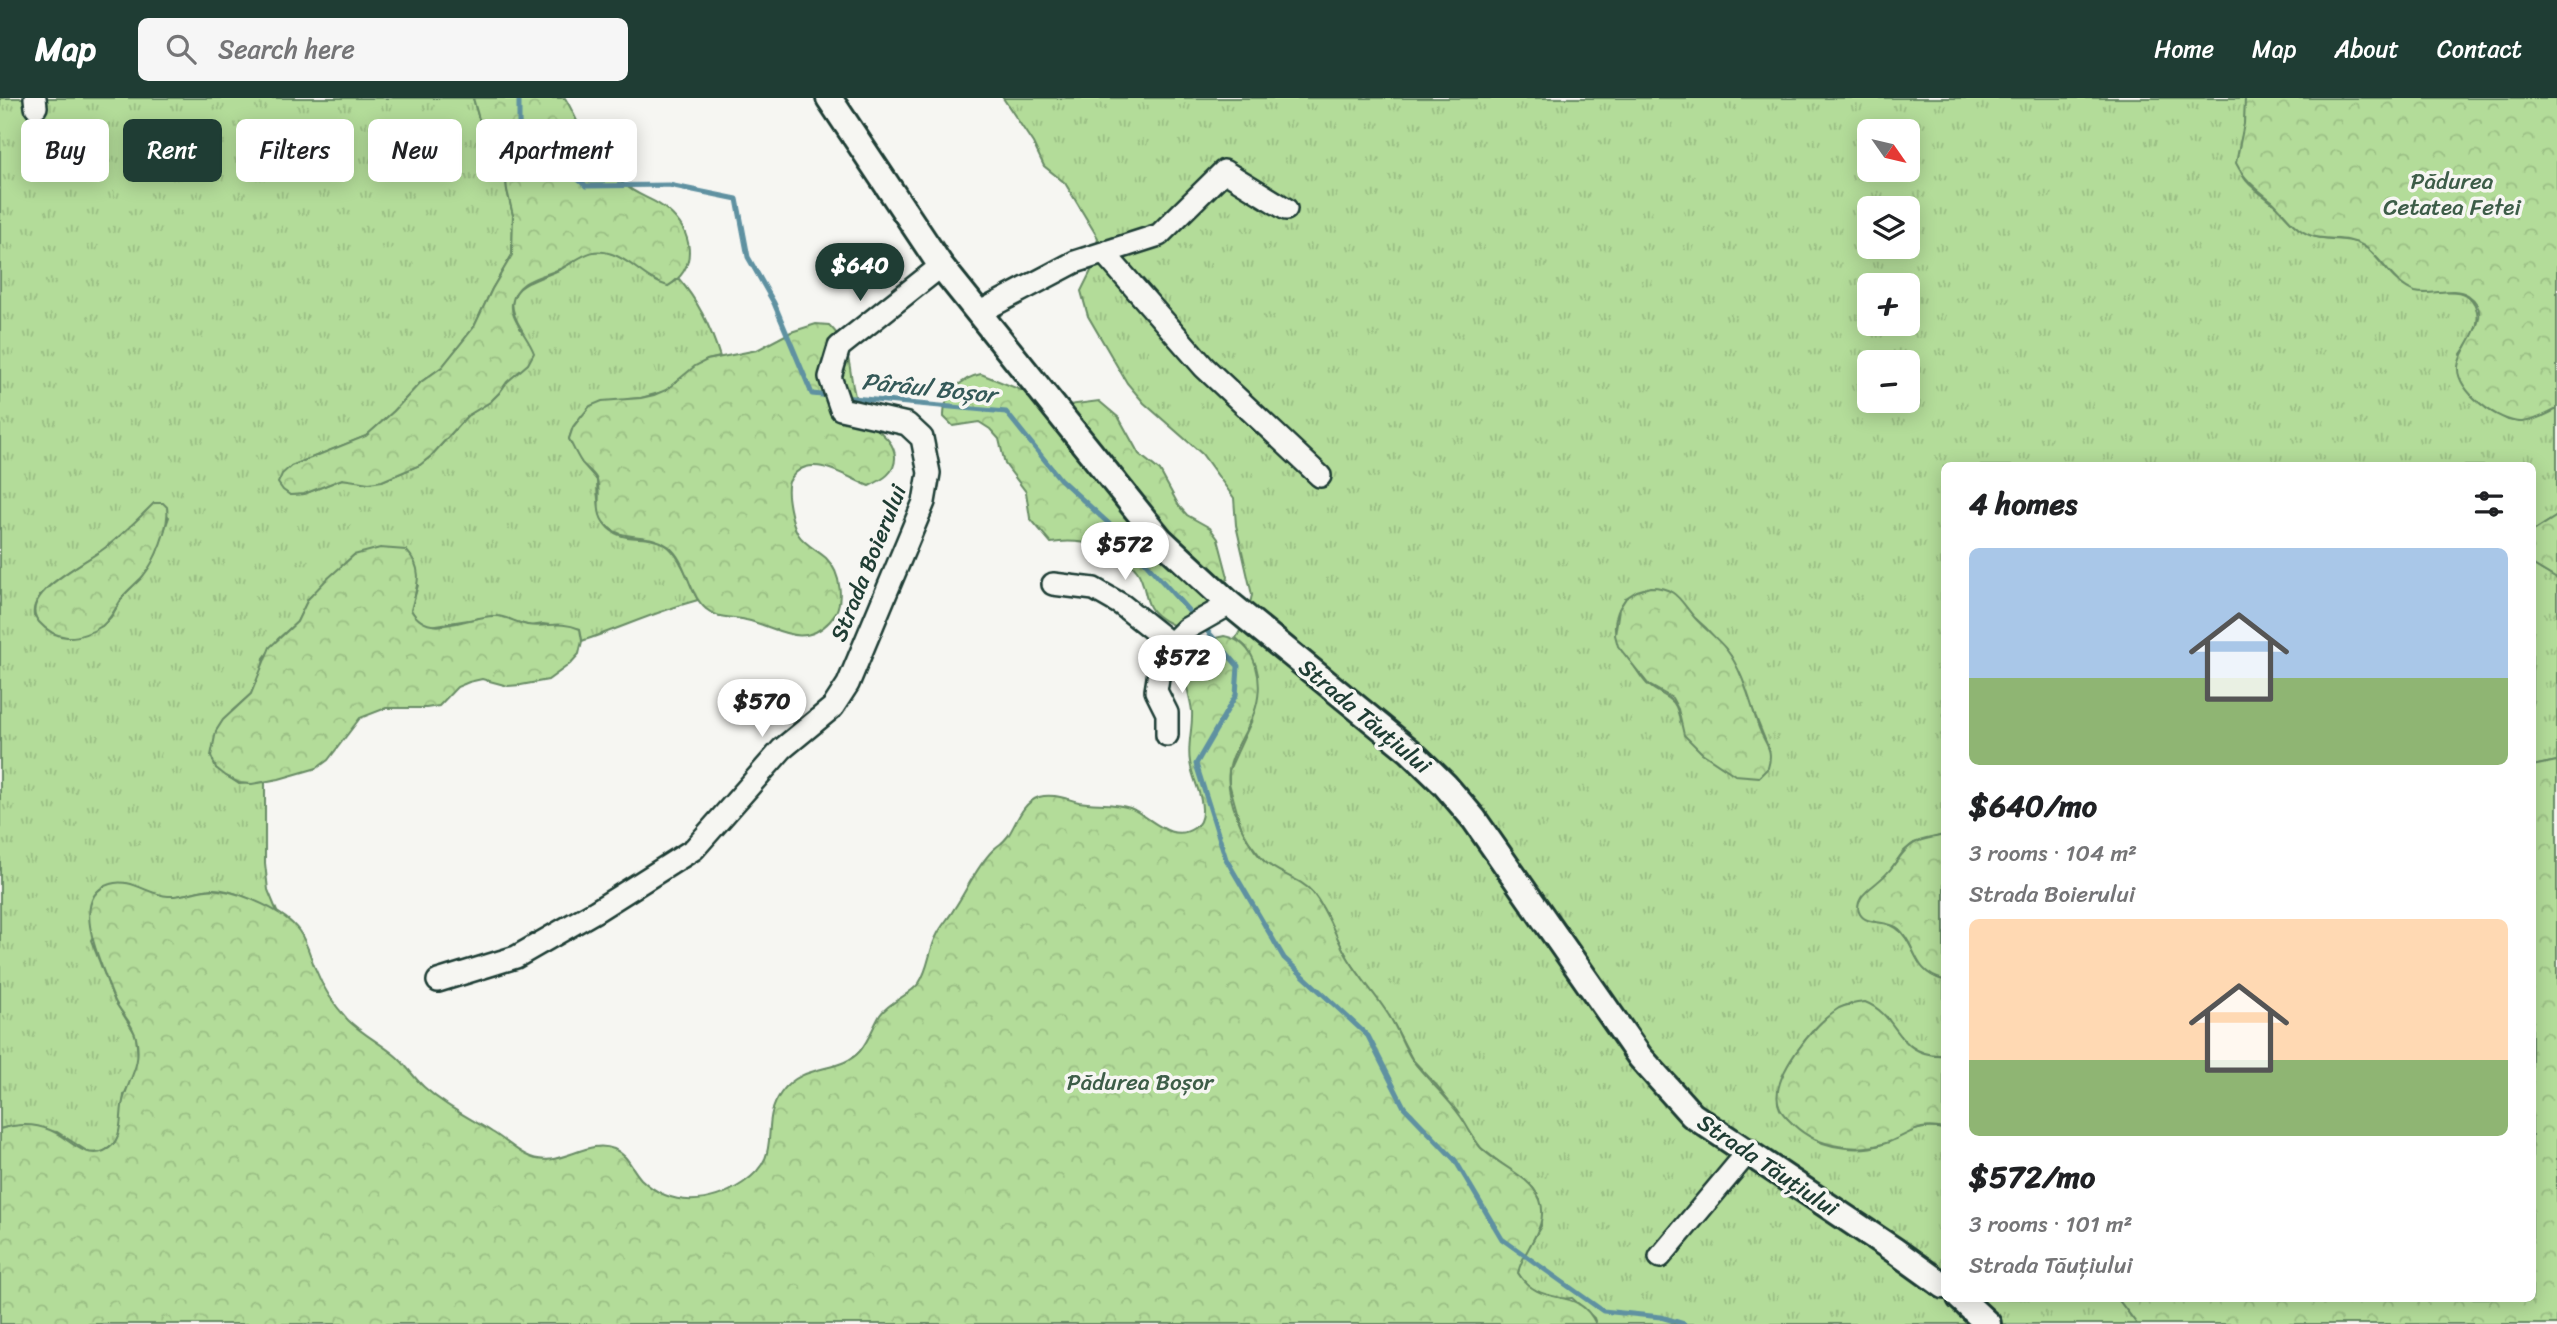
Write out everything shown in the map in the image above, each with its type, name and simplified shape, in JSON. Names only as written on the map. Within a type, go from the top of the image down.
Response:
[{"type":"street","name":"Strada Tăuțiului","points":[[836,101],[941,266],[981,312],[1160,539],[1230,604],[1410,751],[1445,785],[1482,830],[1640,1057],[1692,1115],[1941,1284]]},
{"type":"street","points":[[981,312],[1075,262],[1159,235],[1224,171],[1286,209]]},
{"type":"street","points":[[1105,254],[1204,367],[1320,476]]},
{"type":"street","name":"Strada Boierului","points":[[438,981],[516,957],[596,911],[694,849],[782,749],[833,707],[848,684],[924,502],[929,473],[922,438],[907,424],[841,410],[830,377],[839,347],[941,266]]},
{"type":"street","points":[[1053,584],[1094,589],[1122,605],[1171,644]]},
{"type":"street","points":[[1167,735],[1167,713],[1156,691],[1161,659],[1171,644],[1198,622],[1230,604]]},
{"type":"street","points":[[1660,1257],[1748,1152]]},
{"type":"street","points":[[1963,1302],[1988,1324]]},
{"type":"green space","points":[[0,98],[473,98],[479,119],[476,119],[476,182],[506,182],[513,215],[512,255],[474,327],[442,367],[421,382],[366,436],[291,466],[290,495],[304,494],[342,479],[382,481],[420,465],[467,416],[490,402],[507,382],[522,330],[512,304],[514,295],[520,288],[561,269],[589,252],[609,253],[627,260],[668,286],[679,279],[704,316],[720,357],[707,360],[666,391],[628,399],[581,416],[569,439],[582,463],[597,480],[599,507],[604,523],[617,534],[664,544],[680,562],[698,600],[582,641],[580,629],[543,624],[531,626],[494,616],[430,626],[418,621],[411,610],[418,585],[354,555],[308,599],[297,622],[278,639],[264,658],[262,670],[251,694],[232,711],[216,768],[239,784],[265,782],[265,863],[268,890],[278,914],[246,897],[219,889],[168,897],[125,883],[91,940],[115,1001],[136,1035],[136,1071],[124,1095],[120,1134],[113,1145],[103,1152],[90,1153],[57,1132],[7,1127],[0,1129]],"holes":[[[154,504],[169,517],[156,554],[142,577],[124,595],[111,617],[102,626],[78,636],[34,616],[40,596],[50,586],[106,548]]]},
{"type":"green space","points":[[473,98],[565,98],[576,119],[479,119]]},
{"type":"green space","points":[[1003,98],[2245,98],[2244,125],[2238,156],[2240,169],[2248,183],[2293,224],[2316,237],[2362,245],[2395,279],[2408,288],[2427,292],[2458,292],[2473,301],[2477,311],[2476,328],[2461,354],[2486,408],[2508,420],[2520,422],[2557,409],[2557,516],[2536,529],[2536,462],[1941,462],[1941,836],[1914,843],[1903,852],[1878,882],[1869,921],[1886,923],[1896,928],[1926,970],[1941,979],[1941,1055],[1917,1050],[1903,1040],[1887,1017],[1851,1003],[1837,1010],[1814,1029],[1796,1053],[1779,1095],[1808,1135],[1834,1146],[1865,1148],[1919,1129],[1941,1129],[1941,1302],[2120,1302],[2137,1324],[1596,1324],[1594,1318],[1572,1298],[1559,1299],[1536,1292],[1525,1284],[1518,1273],[1520,1261],[1541,1226],[1540,1199],[1533,1188],[1481,1148],[1438,1087],[1412,1059],[1394,1024],[1349,960],[1311,891],[1267,865],[1243,834],[1229,783],[1229,770],[1251,722],[1246,647],[1236,638],[1246,620],[1252,595],[1236,525],[1234,498],[1202,454],[1144,403],[1127,383],[1088,316],[1081,291],[1093,267],[1098,238],[1065,183],[1044,166],[1033,143]],"holes":[[[1626,598],[1696,619],[1706,628],[1731,656],[1766,742],[1680,722],[1673,701],[1647,684],[1618,641],[1616,617]]]},
{"type":"green space","name":"Pădurea Cetatea Fetei","points":[[2245,98],[2557,98],[2557,409],[2522,422],[2502,417],[2481,404],[2471,395],[2459,376],[2460,359],[2475,331],[2479,312],[2476,303],[2468,295],[2455,291],[2422,293],[2407,288],[2364,246],[2352,241],[2306,233],[2252,184],[2236,163],[2244,124]]},
{"type":"green space","points":[[506,182],[622,182],[662,206],[676,219],[687,239],[689,249],[685,269],[668,286],[652,279],[619,257],[597,252],[532,280],[519,289],[512,304],[517,322],[534,353],[528,364],[507,382],[490,402],[467,416],[431,456],[420,465],[382,481],[369,483],[342,479],[304,494],[290,495],[283,490],[278,483],[282,474],[291,466],[366,436],[421,382],[442,367],[474,327],[512,255],[513,215]]},
{"type":"green space","points":[[816,324],[829,325],[838,335],[848,356],[860,410],[890,442],[895,462],[887,475],[869,486],[838,472],[816,466],[805,467],[796,472],[789,482],[791,516],[798,534],[831,564],[840,589],[838,606],[830,621],[820,630],[799,635],[711,612],[700,602],[680,560],[668,546],[652,539],[612,530],[601,519],[596,478],[582,463],[569,439],[573,427],[590,406],[602,401],[654,395],[666,390],[695,366],[707,360],[757,350],[791,332]]},
{"type":"green space","points":[[981,374],[1061,406],[1099,401],[1119,418],[1139,454],[1160,471],[1179,506],[1187,515],[1210,528],[1218,539],[1228,577],[1221,603],[1181,629],[1153,611],[1140,575],[1119,555],[1086,543],[1051,543],[1030,518],[1026,492],[1005,464],[999,439],[979,422],[953,426],[944,417],[946,402],[954,389],[966,379]]},
{"type":"green space","points":[[154,503],[163,503],[167,507],[166,523],[157,553],[148,570],[124,595],[106,623],[81,636],[71,637],[55,634],[42,625],[34,612],[37,601],[45,591],[116,539]]},
{"type":"green space","points":[[2557,516],[2557,579],[2536,566],[2536,529]]},
{"type":"green space","points":[[380,548],[406,550],[412,557],[418,578],[411,610],[428,624],[450,625],[496,616],[527,625],[573,626],[580,629],[582,641],[579,654],[548,680],[508,686],[482,679],[457,687],[439,706],[386,708],[360,718],[328,760],[317,768],[252,784],[239,783],[226,776],[216,768],[211,756],[216,731],[223,720],[251,694],[270,647],[297,622],[308,599],[325,581],[354,555]]},
{"type":"green space","points":[[2536,566],[2557,579],[2557,761],[2536,765]]},
{"type":"green space","points":[[1650,587],[1666,589],[1677,596],[1732,658],[1742,677],[1769,751],[1768,768],[1759,777],[1735,775],[1702,753],[1684,735],[1678,709],[1672,698],[1649,685],[1618,646],[1615,635],[1619,609],[1626,598]]},
{"type":"green space","name":"Pădurea Boșor","points":[[1224,636],[1245,646],[1256,666],[1258,677],[1259,690],[1254,713],[1233,756],[1229,771],[1233,805],[1248,840],[1261,858],[1273,868],[1301,883],[1313,893],[1348,958],[1388,1014],[1413,1061],[1456,1109],[1481,1148],[1522,1177],[1535,1191],[1540,1200],[1541,1219],[1518,1273],[1527,1284],[1538,1291],[1579,1304],[1596,1324],[0,1324],[0,1129],[19,1125],[38,1126],[56,1133],[83,1150],[97,1153],[104,1151],[110,1148],[117,1138],[124,1097],[136,1066],[138,1048],[135,1033],[113,996],[90,925],[92,900],[99,890],[117,882],[168,896],[213,889],[239,895],[274,910],[299,931],[325,989],[348,1020],[397,1057],[424,1087],[448,1106],[526,1155],[549,1160],[593,1147],[614,1149],[623,1155],[641,1179],[665,1195],[678,1199],[704,1199],[730,1190],[756,1172],[768,1151],[774,1105],[790,1083],[810,1072],[852,1058],[863,1047],[884,1010],[919,983],[941,928],[982,864],[1008,836],[1024,808],[1033,800],[1049,796],[1124,806],[1177,833],[1198,825],[1202,816],[1202,805],[1190,762],[1192,711],[1182,661],[1199,642]]},
{"type":"green space","points":[[2557,761],[2557,1324],[2137,1324],[2120,1302],[2536,1302],[2536,765]]},
{"type":"green space","points":[[1941,836],[1941,979],[1926,971],[1899,929],[1863,918],[1858,908],[1864,894],[1885,876],[1909,847],[1920,840]]},
{"type":"green space","points":[[1865,1002],[1877,1008],[1916,1050],[1941,1055],[1941,1128],[1921,1128],[1889,1142],[1852,1148],[1815,1139],[1794,1125],[1781,1111],[1778,1097],[1786,1068],[1807,1038],[1829,1015],[1849,1005]]},
{"type":"waterway","name":"Pârâul Boșor","points":[[519,98],[519,128],[586,186],[669,185],[737,199],[748,257],[774,303],[812,394],[832,396]]},
{"type":"waterway","name":"Pârâul Boșor","points":[[842,397],[1006,412],[1060,479],[1118,532],[1195,618]]},
{"type":"waterway","name":"Pârâul Boșor","points":[[1202,625],[1238,666],[1236,695],[1196,764],[1226,859],[1284,958],[1368,1036],[1404,1107],[1455,1160],[1502,1239],[1603,1311],[1661,1317],[1684,1324]]}]
